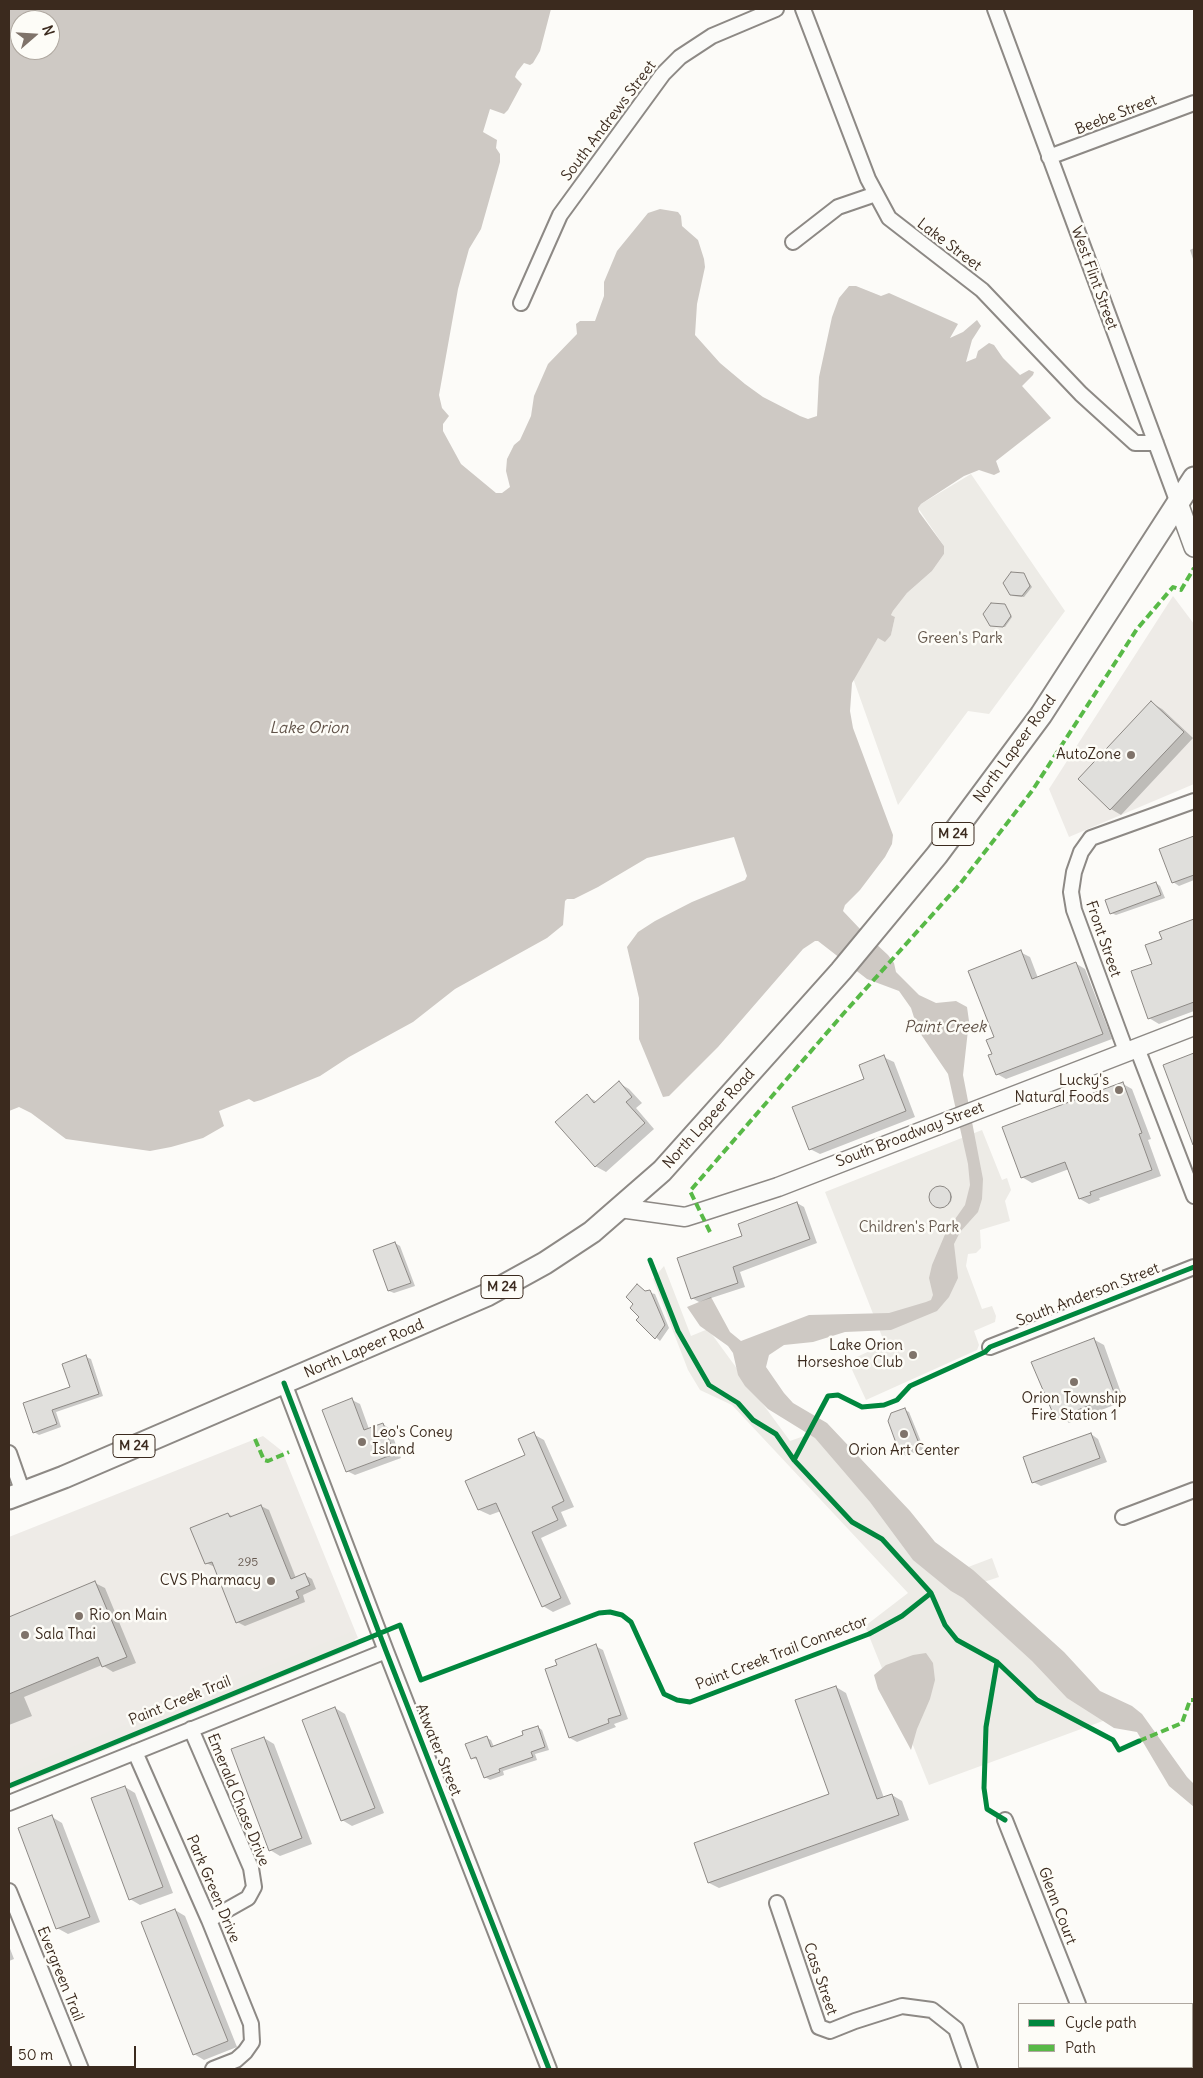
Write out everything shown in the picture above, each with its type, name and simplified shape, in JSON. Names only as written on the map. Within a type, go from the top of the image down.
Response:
[{"type":"main road","name":"North Lapeer Road","points":[[16,1495],[284,1383],[487,1295],[545,1263],[584,1238],[620,1208],[662,1171],[841,971],[937,855],[1041,716],[1194,478]]},
{"type":"main road","name":"West Flint Street","points":[[1178,503],[1194,547]]},
{"type":"street","name":"South Andrews Street","points":[[521,303],[560,215],[662,74],[680,57],[712,36],[776,9]]},
{"type":"street","name":"Lake Street","points":[[803,9],[876,194],[889,218],[982,290],[1080,394],[1135,443],[1156,442]]},
{"type":"street","name":"West Flint Street","points":[[995,9],[1178,503]]},
{"type":"street","name":"Beebe Street","points":[[1049,157],[1194,103]]},
{"type":"street","points":[[793,242],[838,207],[876,194]]},
{"type":"street","name":"Front Street","points":[[1194,800],[1091,838],[1081,852],[1074,872],[1071,892],[1074,910],[1194,1196]]},
{"type":"street","name":"South Broadway Street","points":[[620,1208],[685,1217],[778,1187],[1194,1026]]},
{"type":"street","name":"South Anderson Street","points":[[990,1347],[1194,1267]]},
{"type":"street","name":"Atwater Street","points":[[284,1383],[549,2069]]},
{"type":"street","points":[[9,1453],[16,1495]]},
{"type":"street","points":[[1123,1517],[1194,1490]]},
{"type":"street","points":[[9,1803],[386,1651]]},
{"type":"street","name":"Emerald Chase Drive","points":[[191,1730],[251,1868],[254,1887],[248,1898],[210,1920]]},
{"type":"street","name":"Park Green Drive","points":[[135,1752],[210,1920],[251,2024],[252,2042],[245,2052],[236,2060],[213,2069]]},
{"type":"street","name":"Glenn Court","points":[[1005,1820],[1078,2003]]},
{"type":"street","name":"Evergreen Trail","points":[[9,1891],[81,2069]]},
{"type":"street","name":"Cass Street","points":[[777,1903],[819,2027],[830,2031],[854,2020],[902,2006],[932,2010],[956,2029],[970,2069]]},
{"type":"shaded area","points":[[1173,596],[1194,624],[1194,784],[1069,837],[1049,789]]},
{"type":"shaded area","points":[[263,1436],[282,1451],[358,1638],[9,1778],[9,1537]]},
{"type":"green space","name":"Green's Park","points":[[971,474],[1065,611],[989,714],[968,711],[898,805],[853,678],[878,638],[891,635],[895,617],[891,615],[893,611],[907,593],[932,571],[944,554],[944,546],[918,508],[921,504]]},
{"type":"green space","name":"Children's Park","points":[[982,1130],[1002,1180],[1007,1178],[1011,1190],[1005,1201],[1010,1221],[980,1230],[981,1248],[976,1253],[968,1254],[966,1266],[982,1309],[992,1306],[996,1316],[995,1322],[974,1331],[979,1345],[977,1350],[866,1400],[848,1361],[885,1344],[825,1192]]},
{"type":"green space","points":[[664,1266],[691,1336],[708,1329],[790,1441],[821,1430],[947,1575],[992,1558],[999,1577],[975,1585],[1075,1683],[1130,1711],[929,1785],[865,1626],[908,1593],[732,1405],[700,1390],[688,1370],[653,1279]]},
{"type":"green space","points":[[351,1632],[358,1646],[9,1790],[9,1773]]},
{"type":"water","name":"Lake Orion","points":[[9,9],[551,9],[540,51],[533,63],[530,65],[524,63],[517,72],[515,77],[522,84],[508,110],[504,114],[490,109],[483,132],[497,140],[496,148],[500,154],[500,162],[481,229],[469,249],[458,289],[439,395],[442,408],[449,416],[443,424],[443,431],[461,464],[496,493],[502,493],[510,487],[506,471],[507,459],[514,445],[520,440],[531,416],[534,396],[548,364],[577,334],[576,324],[580,321],[595,321],[604,296],[604,282],[617,251],[648,213],[660,209],[678,212],[681,216],[682,226],[698,240],[704,259],[705,267],[697,304],[695,335],[720,363],[763,397],[808,419],[817,416],[819,377],[832,317],[839,298],[849,286],[856,286],[881,296],[889,293],[958,324],[950,338],[963,332],[977,320],[981,326],[972,340],[966,362],[976,358],[978,351],[989,343],[994,345],[1003,358],[1020,375],[1029,370],[1034,372],[1022,386],[1051,418],[996,461],[1000,472],[994,475],[979,470],[964,476],[921,504],[918,508],[919,512],[944,546],[944,554],[932,571],[907,593],[893,611],[891,615],[895,617],[891,635],[885,642],[878,638],[852,683],[850,711],[853,728],[893,835],[892,844],[885,857],[860,890],[845,905],[843,911],[888,955],[894,963],[896,972],[919,995],[936,1003],[956,1001],[967,1007],[969,1021],[963,1075],[983,1179],[982,1199],[978,1212],[960,1232],[954,1244],[958,1278],[949,1297],[937,1311],[891,1330],[845,1332],[813,1342],[784,1345],[769,1355],[766,1367],[793,1403],[827,1423],[910,1511],[935,1542],[973,1570],[1064,1652],[1100,1691],[1132,1706],[1142,1714],[1194,1784],[1194,1807],[1169,1786],[1137,1732],[1114,1728],[1067,1698],[1032,1661],[963,1598],[951,1591],[913,1560],[870,1502],[815,1438],[768,1409],[745,1386],[738,1375],[733,1353],[728,1346],[700,1326],[687,1307],[711,1297],[730,1332],[741,1341],[809,1315],[889,1313],[931,1300],[933,1295],[929,1278],[932,1265],[946,1232],[965,1205],[970,1185],[968,1164],[948,1074],[918,1030],[911,1008],[899,991],[867,979],[818,941],[803,949],[718,1047],[669,1096],[663,1097],[639,1039],[639,998],[627,947],[638,932],[655,921],[692,902],[745,880],[747,876],[734,837],[647,858],[598,887],[574,899],[567,899],[565,901],[563,925],[547,938],[455,989],[413,1022],[349,1057],[320,1076],[261,1100],[254,1102],[249,1099],[219,1111],[224,1126],[203,1138],[150,1151],[66,1139],[31,1113],[19,1107],[9,1111]]},
{"type":"water","points":[[926,1653],[933,1663],[935,1680],[911,1750],[878,1689],[874,1675],[886,1665],[913,1655]]},
{"type":"building","points":[[1011,572],[1024,573],[1030,586],[1022,596],[1010,595],[1003,583]]},
{"type":"building","points":[[991,603],[1005,604],[1011,616],[1003,627],[990,626],[983,614]]},
{"type":"building","name":"AutoZone","points":[[1151,701],[1184,732],[1110,810],[1078,779]]},
{"type":"building","points":[[1194,836],[1194,875],[1172,883],[1159,849]]},
{"type":"building","points":[[1156,882],[1161,895],[1110,914],[1105,900]]},
{"type":"building","points":[[1194,919],[1194,1002],[1148,1019],[1131,971],[1152,964],[1145,945],[1162,939],[1159,932]]},
{"type":"building","points":[[1021,950],[1032,979],[1076,962],[1103,1034],[996,1075],[988,1055],[992,1054],[986,1040],[994,1037],[968,971]]},
{"type":"building","points":[[1194,1053],[1194,1145],[1193,1145],[1163,1065]]},
{"type":"building","points":[[884,1055],[906,1111],[809,1150],[792,1107],[864,1079],[859,1065]]},
{"type":"building","points":[[619,1081],[632,1097],[626,1102],[645,1123],[595,1167],[555,1122],[587,1094],[594,1103]]},
{"type":"building","points":[[1123,1082],[1142,1133],[1139,1134],[1152,1170],[1090,1192],[1091,1195],[1079,1199],[1065,1162],[1021,1178],[1002,1127]]},
{"type":"building","points":[[940,1186],[948,1189],[951,1197],[948,1205],[940,1208],[932,1205],[929,1197],[932,1189]]},
{"type":"building","points":[[797,1202],[810,1239],[733,1267],[738,1283],[691,1299],[677,1258],[742,1236],[738,1224]]},
{"type":"building","points":[[395,1242],[411,1283],[388,1291],[373,1250]]},
{"type":"building","points":[[637,1284],[645,1291],[650,1290],[665,1325],[655,1339],[636,1320],[639,1317],[630,1308],[633,1304],[626,1297]]},
{"type":"building","name":"Orion Township Fire Station 1","points":[[1094,1338],[1115,1395],[1058,1418],[1055,1410],[1052,1411],[1031,1362]]},
{"type":"building","points":[[86,1355],[99,1394],[52,1410],[57,1424],[33,1433],[23,1403],[70,1387],[62,1364]]},
{"type":"building","name":"Leo's Coney Island","points":[[352,1398],[364,1430],[383,1423],[394,1454],[346,1472],[322,1410]]},
{"type":"building","name":"Orion Art Center","points":[[905,1408],[920,1446],[900,1454],[888,1421],[891,1413]]},
{"type":"building","points":[[534,1432],[564,1501],[552,1507],[558,1520],[532,1532],[561,1598],[542,1607],[496,1503],[478,1510],[465,1481],[525,1455],[518,1439]]},
{"type":"building","points":[[1091,1433],[1100,1458],[1032,1483],[1023,1457]]},
{"type":"building","name":"CVS Pharmacy","points":[[261,1505],[291,1579],[305,1573],[310,1585],[296,1591],[299,1598],[236,1623],[212,1562],[205,1564],[190,1528],[228,1513],[230,1517]]},
{"type":"building","points":[[95,1581],[127,1657],[102,1667],[98,1657],[9,1694],[9,1617]]},
{"type":"building","points":[[596,1644],[621,1715],[608,1719],[609,1723],[569,1738],[545,1669],[557,1665],[555,1660]]},
{"type":"building","points":[[836,1686],[877,1799],[892,1794],[899,1815],[708,1883],[694,1843],[829,1794],[795,1700]]},
{"type":"building","points":[[335,1707],[375,1808],[341,1821],[302,1720]]},
{"type":"building","points":[[538,1726],[545,1747],[531,1752],[533,1757],[499,1769],[500,1772],[484,1778],[476,1757],[471,1759],[465,1744],[487,1736],[491,1747],[523,1735],[522,1731]]},
{"type":"building","points":[[264,1737],[302,1838],[269,1851],[231,1749]]},
{"type":"building","points":[[125,1786],[163,1887],[129,1900],[91,1798]]},
{"type":"building","points":[[52,1815],[90,1917],[56,1929],[18,1828]]},
{"type":"building","points":[[175,1909],[228,2041],[193,2055],[141,1922]]},
{"type":"marked path","points":[[710,1232],[690,1191],[844,1013],[960,884],[1032,791],[1137,629],[1173,587],[1181,590],[1194,568]]},
{"type":"marked path","points":[[255,1439],[264,1460],[268,1461],[289,1452]]},
{"type":"marked path","points":[[1139,1741],[1182,1723],[1190,1700],[1194,1700]]},
{"type":"cycle path","points":[[650,1260],[678,1331],[709,1385],[738,1403],[753,1420],[776,1434],[794,1460]]},
{"type":"cycle path","name":"Paint Creek Trail Connector","points":[[9,1786],[400,1625],[421,1680],[599,1613],[610,1612],[622,1615],[631,1622],[664,1694],[677,1700],[690,1702],[869,1634],[902,1616],[931,1593],[882,1539],[852,1522],[794,1460],[828,1396],[838,1395],[862,1407],[884,1405],[897,1400],[910,1386],[985,1352],[990,1347],[1194,1267]]},
{"type":"cycle path","points":[[284,1383],[549,2069]]},
{"type":"cycle path","points":[[931,1593],[945,1625],[957,1640],[997,1662],[1037,1700],[1113,1740],[1119,1750],[1139,1741]]},
{"type":"cycle path","points":[[997,1662],[986,1727],[984,1788],[987,1809],[1005,1820]]},
{"type":"place","name":"AutoZone","points":[[1131,755]]},
{"type":"place","name":"Lucky's Natural Foods","points":[[1119,1090]]},
{"type":"place","name":"Lake Orion Horseshoe Club","points":[[913,1355]]},
{"type":"place","name":"Orion Township Fire Station 1","points":[[1074,1382]]},
{"type":"place","name":"Orion Art Center","points":[[904,1434]]},
{"type":"place","name":"Leo's Coney Island","points":[[362,1442]]},
{"type":"place","name":"CVS Pharmacy","points":[[271,1581]]},
{"type":"place","name":"Rio on Main","points":[[79,1616]]},
{"type":"place","name":"Sala Thai","points":[[25,1635]]},
{"type":"water label","name":"Paint Creek","points":[[945,1027]]}]
